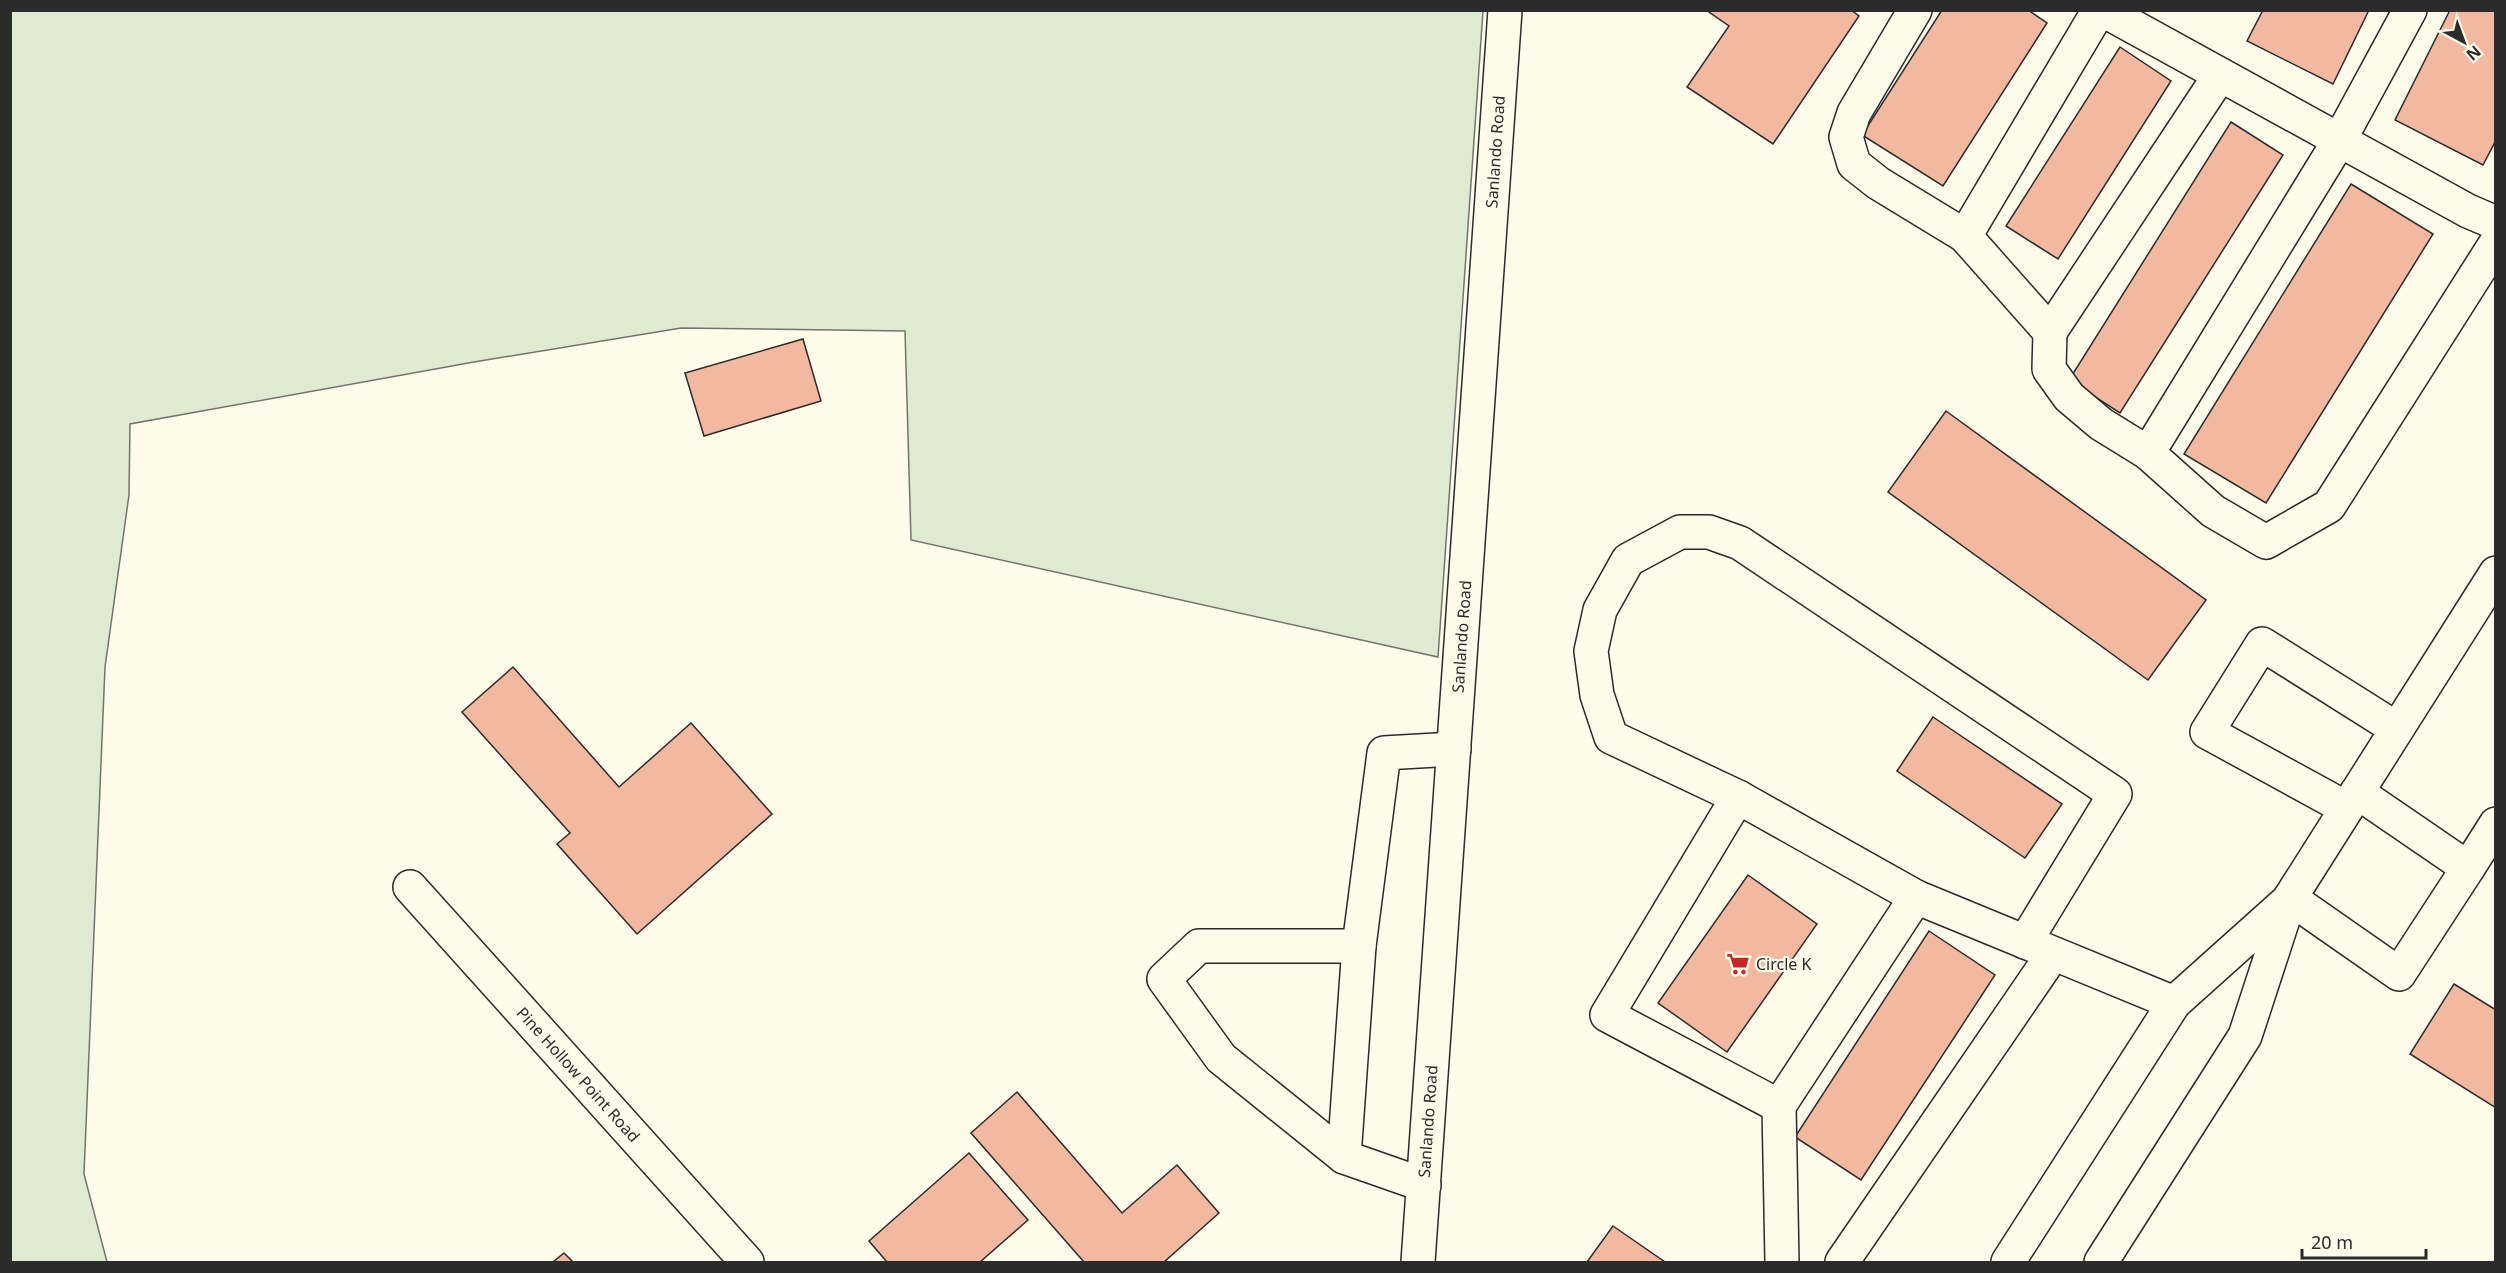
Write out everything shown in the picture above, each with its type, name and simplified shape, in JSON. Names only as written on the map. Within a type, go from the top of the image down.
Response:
[{"type":"street","name":"Sanlando Road","points":[[1418,1263],[1505,10]]},
{"type":"street","points":[[1915,10],[1854,113],[1846,137],[1854,164],[1878,183],[1965,236],[2050,332]]},
{"type":"street","points":[[1965,236],[2101,10],[2468,211],[2496,223]]},
{"type":"street","points":[[2148,453],[2339,141],[2410,10]]},
{"type":"street","points":[[2220,75],[2050,332],[2049,369],[2069,397],[2101,424],[2148,453],[2213,511],[2266,542],[2329,506],[2496,243]]},
{"type":"street","points":[[1842,1263],[2039,948],[2115,794],[1740,543],[1709,532],[1680,532],[1628,560],[1600,610],[1591,651],[1597,695],[1611,737],[1738,797],[1916,897],[2039,948],[2174,1003]]},
{"type":"street","points":[[2101,1263],[2245,1036],[2290,898],[2496,573]]},
{"type":"street","points":[[2397,729],[2262,644],[2208,732],[2352,800],[2468,868]]},
{"type":"street","points":[[1344,1157],[1359,946],[1384,753],[1454,749]]},
{"type":"street","points":[[1738,797],[1607,1015],[1779,1106]]},
{"type":"street","points":[[2290,898],[2399,974],[2496,824]]},
{"type":"street","name":"Pine Hollow Point Road","points":[[410,887],[747,1263]]},
{"type":"street","points":[[1782,1263],[1779,1106],[1916,897]]},
{"type":"street","points":[[2008,1263],[2174,1003],[2290,898]]},
{"type":"street","points":[[1359,946],[1199,946],[1164,979],[1221,1058],[1344,1157],[1424,1185]]},
{"type":"green space","points":[[10,11],[1483,11],[1438,657],[911,540],[905,331],[681,328],[474,362],[130,424],[129,495],[105,667],[84,1174],[107,1262],[11,1262]]},
{"type":"building","points":[[1706,10],[1851,10],[1859,16],[1773,144],[1687,87],[1729,26]]},
{"type":"building","points":[[1942,10],[2028,10],[2047,23],[1943,186],[1862,135]]},
{"type":"building","points":[[2263,10],[2369,10],[2333,84],[2247,41]]},
{"type":"building","points":[[2450,10],[2496,10],[2496,140],[2483,165],[2395,120]]},
{"type":"building","points":[[2120,47],[2171,81],[2058,259],[2006,226]]},
{"type":"building","points":[[2231,122],[2283,155],[2120,413],[2069,380]]},
{"type":"building","points":[[2351,184],[2433,234],[2266,503],[2184,454]]},
{"type":"building","points":[[803,339],[821,401],[704,436],[685,373]]},
{"type":"building","points":[[1946,411],[2206,600],[2148,680],[1888,492]]},
{"type":"building","points":[[513,667],[619,787],[691,723],[772,814],[637,934],[557,844],[570,833],[462,712]]},
{"type":"building","points":[[1933,717],[2062,804],[2025,858],[1897,771]]},
{"type":"building","name":"Circle K","points":[[1748,875],[1817,924],[1727,1052],[1658,1003]]},
{"type":"building","points":[[1929,931],[1995,975],[1861,1180],[1795,1137]]},
{"type":"building","points":[[2454,984],[2496,1010],[2496,1108],[2410,1054]]},
{"type":"building","points":[[1017,1092],[1122,1213],[1177,1165],[1219,1213],[1164,1262],[1084,1262],[971,1133]]},
{"type":"building","points":[[969,1153],[1028,1220],[980,1262],[887,1262],[869,1241]]},
{"type":"building","points":[[1613,1226],[1665,1262],[1587,1262]]},
{"type":"building","points":[[564,1253],[573,1262],[553,1262]]},
{"type":"place","name":"Circle K","points":[[1738,964]]}]
